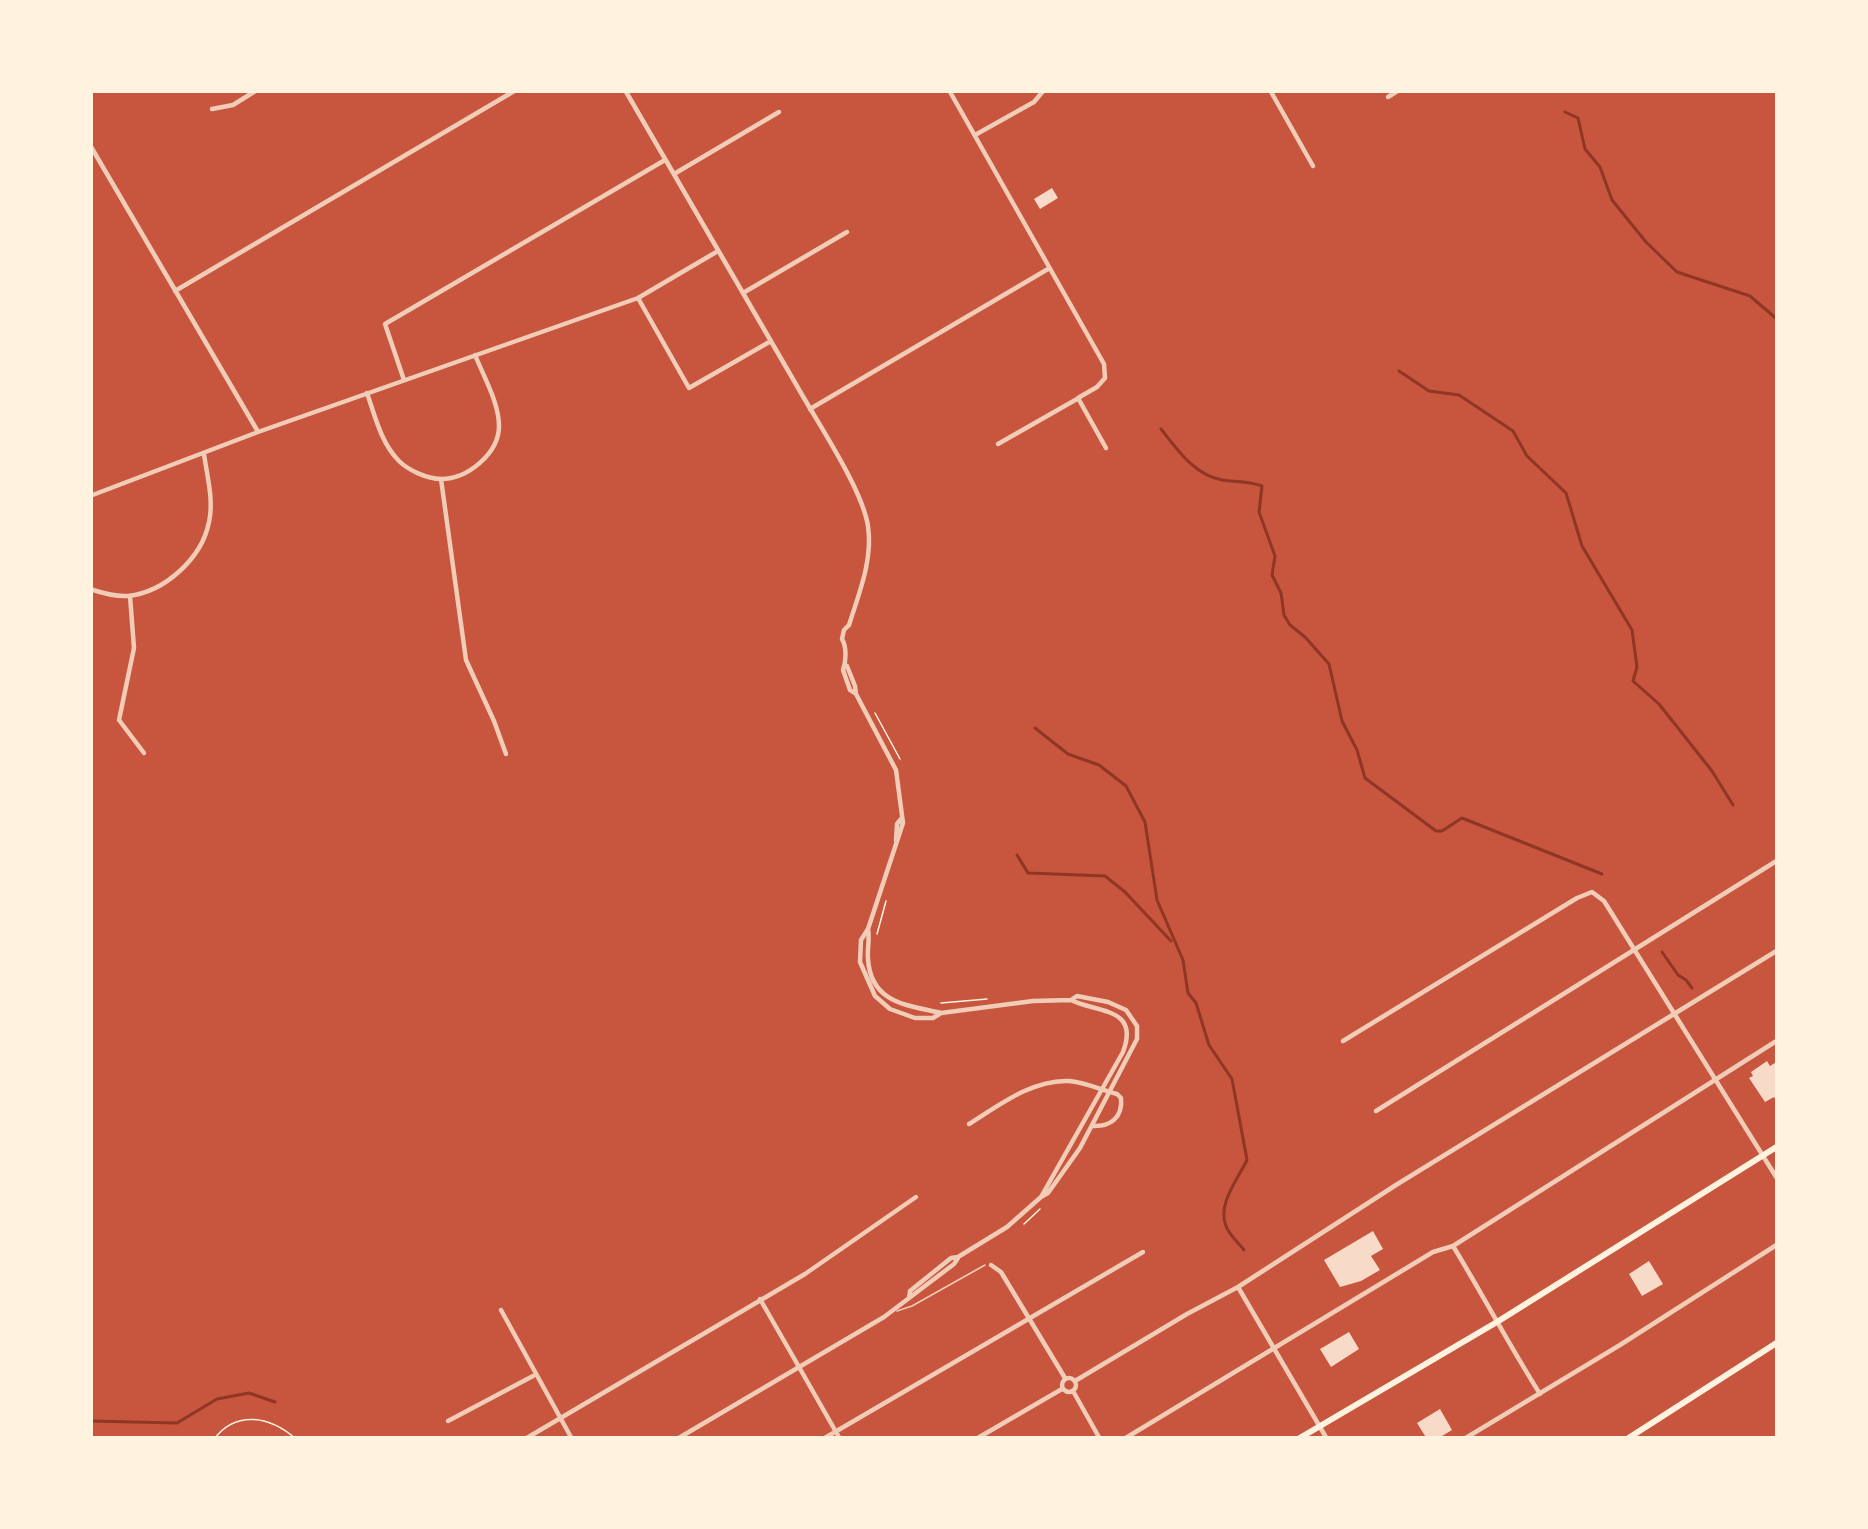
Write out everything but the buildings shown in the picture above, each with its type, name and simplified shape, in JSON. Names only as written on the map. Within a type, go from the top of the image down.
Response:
[{"type":"main road","points":[[1298,1439],[1498,1322],[1778,1146]]},
{"type":"main road","points":[[1627,1439],[1778,1342]]},
{"type":"street","points":[[212,109],[257,90]]},
{"type":"street","points":[[175,291],[516,90]]},
{"type":"street","points":[[625,90],[858,494],[868,525],[867,564],[842,639],[843,670],[896,770],[902,799],[896,841],[859,950],[875,996],[890,1009],[915,1018],[1077,996],[1118,1005],[1137,1026],[1136,1046],[1066,1171],[1048,1193],[1006,1227],[926,1276],[893,1312],[677,1439]]},
{"type":"street","points":[[949,90],[1104,364],[1105,378],[1097,387],[998,444]]},
{"type":"street","points":[[975,135],[1034,102],[1044,90]]},
{"type":"street","points":[[1270,90],[1313,166]]},
{"type":"street","points":[[1388,97],[1399,90]]},
{"type":"street","points":[[674,174],[779,112]]},
{"type":"street","points":[[90,146],[259,432]]},
{"type":"street","points":[[404,380],[385,324],[665,160]]},
{"type":"street","points":[[743,293],[848,232]]},
{"type":"street","points":[[90,496],[638,298],[718,251]]},
{"type":"street","points":[[810,409],[1049,268]]},
{"type":"street","points":[[638,298],[689,388],[771,341]]},
{"type":"street","points":[[367,393],[395,457],[409,468],[441,479],[458,475],[478,464],[497,439],[497,413],[476,355]]},
{"type":"street","points":[[1078,398],[1106,448]]},
{"type":"street","points":[[90,589],[130,596],[149,591],[184,566],[203,540],[211,507],[204,454]]},
{"type":"street","points":[[441,479],[466,661],[506,754]]},
{"type":"street","points":[[130,596],[134,648],[119,720],[144,753]]},
{"type":"street","points":[[1376,1111],[1778,860]]},
{"type":"street","points":[[1343,1042],[1592,892],[1604,901],[1778,1180]]},
{"type":"street","points":[[1100,1439],[1072,1391],[1075,1381],[1238,1287],[1778,950]]},
{"type":"street","points":[[1040,1197],[1127,1039],[1122,1020],[1111,1012],[1071,1000]]},
{"type":"street","points":[[1124,1439],[1433,1252],[1454,1246],[1778,1040]]},
{"type":"street","points":[[969,1124],[1039,1085],[1072,1082],[1117,1094],[1122,1102],[1114,1122],[1092,1126]]},
{"type":"street","points":[[525,1439],[805,1274],[916,1197]]},
{"type":"street","points":[[1465,1439],[1778,1244]]},
{"type":"street","points":[[1454,1246],[1540,1394]]},
{"type":"street","points":[[823,1439],[1143,1252]]},
{"type":"street","points":[[991,1265],[1000,1272],[1065,1378]]},
{"type":"street","points":[[1238,1287],[1328,1439]]},
{"type":"street","points":[[760,1299],[840,1439]]},
{"type":"street","points":[[501,1310],[572,1439]]},
{"type":"street","points":[[448,1421],[536,1375]]},
{"type":"street","points":[[1065,1378],[1075,1381]]},
{"type":"street","points":[[1062,1389],[1065,1378]]},
{"type":"street","points":[[1062,1389],[1072,1391]]},
{"type":"street","points":[[976,1439],[1062,1389]]},
{"type":"lane","points":[[893,1312],[984,1264],[991,1265]]},
{"type":"path","points":[[870,704],[900,759]]},
{"type":"path","points":[[876,941],[887,897]]},
{"type":"path","points":[[935,1004],[996,998]]},
{"type":"path","points":[[214,1439],[225,1424],[240,1420],[284,1427],[296,1439]]},
{"type":"waterway","points":[[1565,112],[1578,118],[1585,149],[1600,167],[1612,200],[1646,242],[1677,272],[1750,296],[1778,320]]},
{"type":"waterway","points":[[1399,371],[1429,391],[1459,395],[1513,431],[1527,456],[1566,493],[1582,546],[1632,630],[1637,667],[1633,681],[1659,704],[1733,805]]},
{"type":"waterway","points":[[1161,429],[1203,473],[1262,486],[1259,512],[1275,556],[1272,575],[1284,615],[1329,664],[1342,721],[1365,778],[1436,831],[1462,818],[1602,874]]},
{"type":"waterway","points":[[1035,728],[1068,754],[1099,765],[1126,786],[1145,822],[1157,900],[1183,960],[1188,993],[1196,1003],[1209,1045],[1232,1079],[1247,1160],[1226,1200],[1224,1218],[1244,1250]]},
{"type":"waterway","points":[[1017,855],[1028,873],[1105,876],[1171,941]]},
{"type":"waterway","points":[[1662,952],[1692,988]]},
{"type":"waterway","points":[[90,1421],[177,1423],[217,1399],[249,1393],[275,1402]]}]
